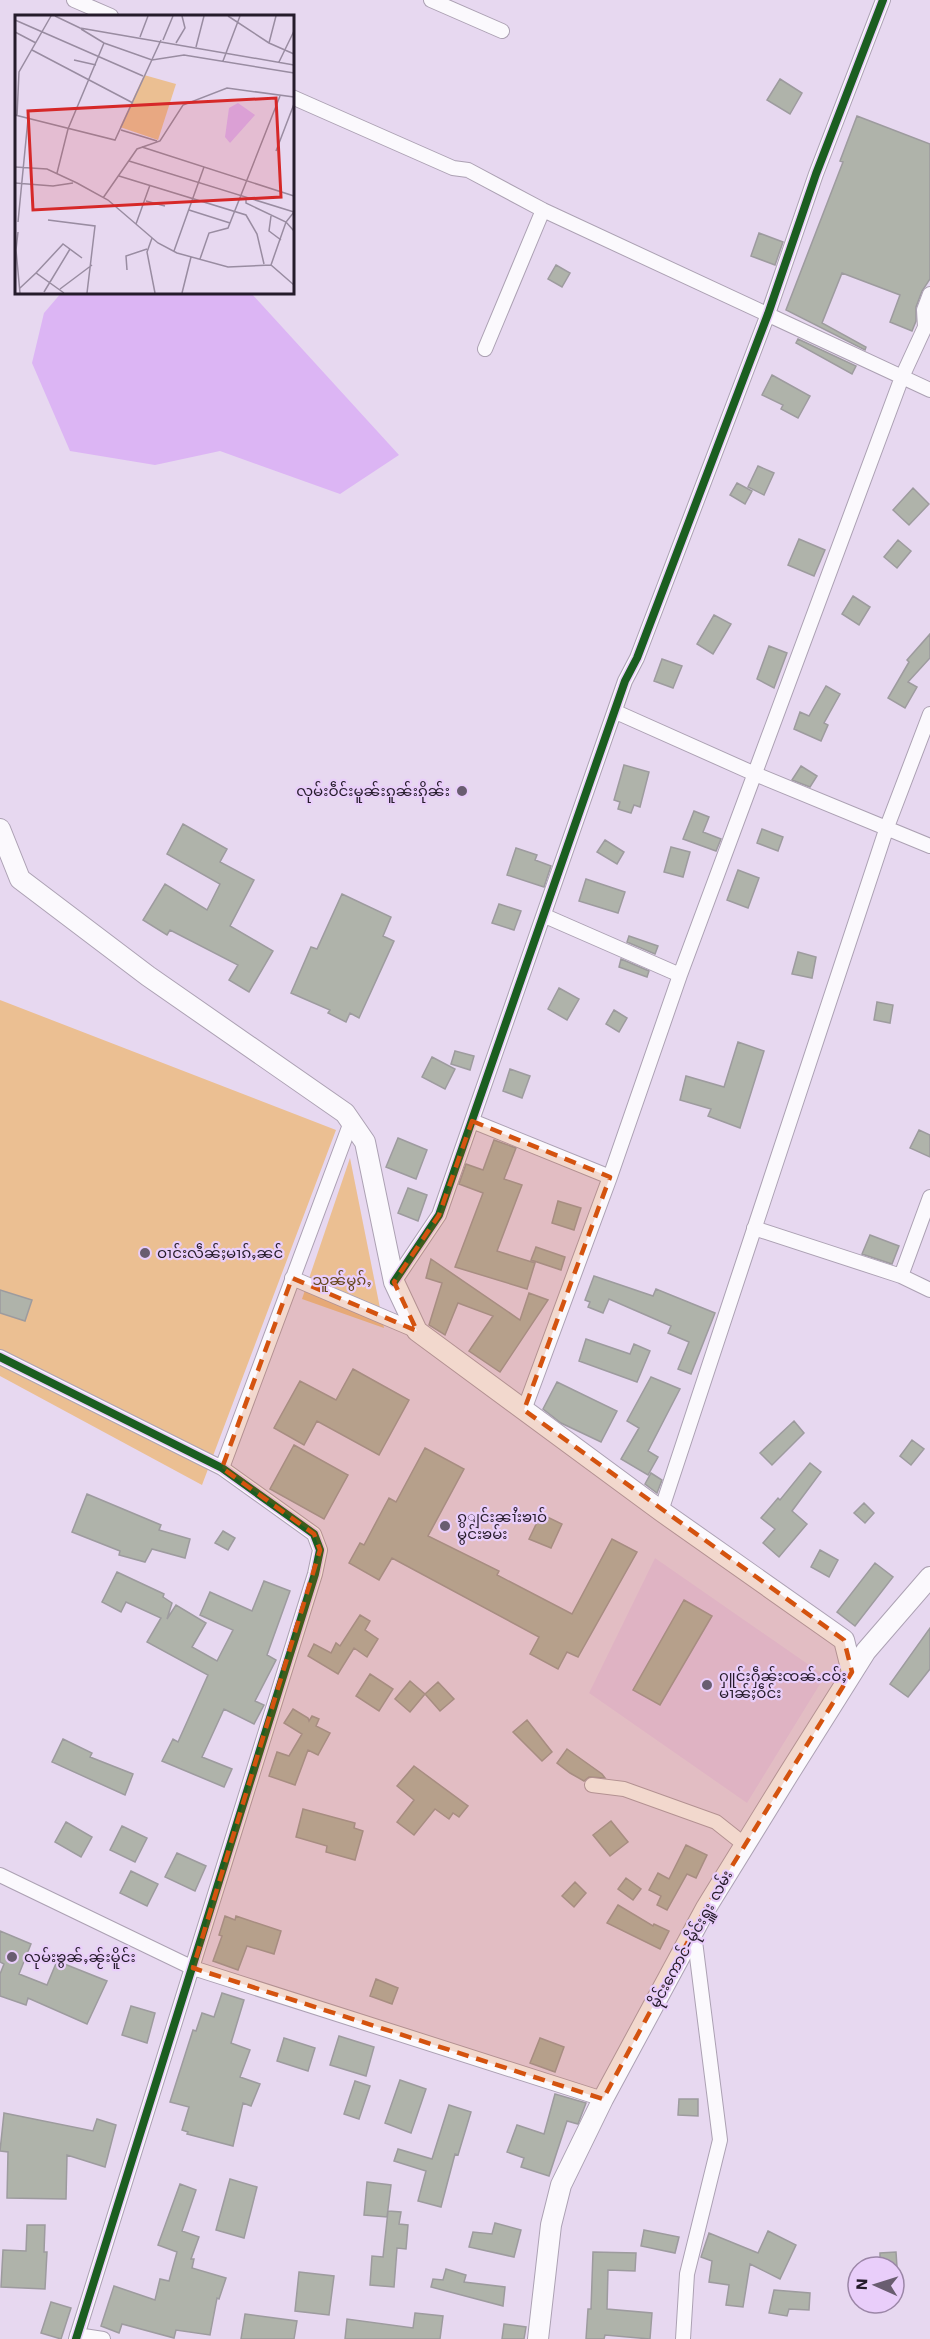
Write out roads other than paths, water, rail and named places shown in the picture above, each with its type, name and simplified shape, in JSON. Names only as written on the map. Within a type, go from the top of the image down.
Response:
[{"type":"main road","points":[[0,829],[20,879],[148,976],[345,1113],[365,1142],[394,1282],[417,1331],[661,1511],[844,1640],[852,1672]]},
{"type":"main road","name":"မိုင်းကောင်-မိုင်းရှူး လမ်း","points":[[538,2339],[551,2225],[561,2185],[603,2099],[745,1845],[852,1672],[880,1631],[930,1577]]},
{"type":"main road","points":[[844,1640],[880,1631]]},
{"type":"street","points":[[74,0],[109,15]]},
{"type":"street","points":[[431,0],[449,4],[502,31]]},
{"type":"street","points":[[394,1282],[439,1215],[625,681],[637,658],[768,314],[816,174],[883,0]]},
{"type":"street","points":[[294,98],[453,168],[468,170],[543,210],[930,390]]},
{"type":"street","points":[[485,349],[543,210]]},
{"type":"street","points":[[524,1410],[610,1177],[680,975],[902,377],[927,328],[924,310],[930,294]]},
{"type":"street","points":[[616,712],[755,774],[930,846]]},
{"type":"street","points":[[661,1511],[887,827],[930,714]]},
{"type":"street","points":[[545,916],[680,975]]},
{"type":"street","points":[[472,1121],[610,1177]]},
{"type":"street","points":[[222,1468],[351,1122]]},
{"type":"street","points":[[901,1276],[930,1197]]},
{"type":"street","points":[[754,1228],[901,1276],[930,1290]]},
{"type":"street","points":[[292,1278],[417,1331]]},
{"type":"street","points":[[0,1358],[222,1468],[314,1534],[320,1550],[315,1574],[193,1968],[76,2337],[103,2339]]},
{"type":"street","points":[[592,1785],[624,1790],[716,1822],[745,1845]]},
{"type":"street","points":[[0,1875],[193,1968],[603,2099]]},
{"type":"street","points":[[683,2339],[687,2274],[720,2140],[694,1933]]},
{"type":"place","name":"လုမ်းဝဵင်းမူၼ်းၵူၼ်းၵိုၼ်း","points":[[462,791]]},
{"type":"place","name":"ဝၢင်းလဵၼ်ႈမၢၵ်ႇၼင်","points":[[145,1253]]},
{"type":"place","name":"ၵွျင်းၼၢႆးၶၢဝ် မွင်းၶမ်း","points":[[445,1526]]},
{"type":"place","name":"ႁူင်းႁဵၼ်းၸၼ်ႉငဝ်ႈ မၢၼ်ႈဝဵင်း","points":[[707,1685]]},
{"type":"place","name":"လုမ်းၶွၼ်ႇၼႂ်းမိူင်း","points":[[12,1957]]},
{"type":"park label","name":"သူၼ်မွၵ်ႇ","points":[[342,1280]]}]
